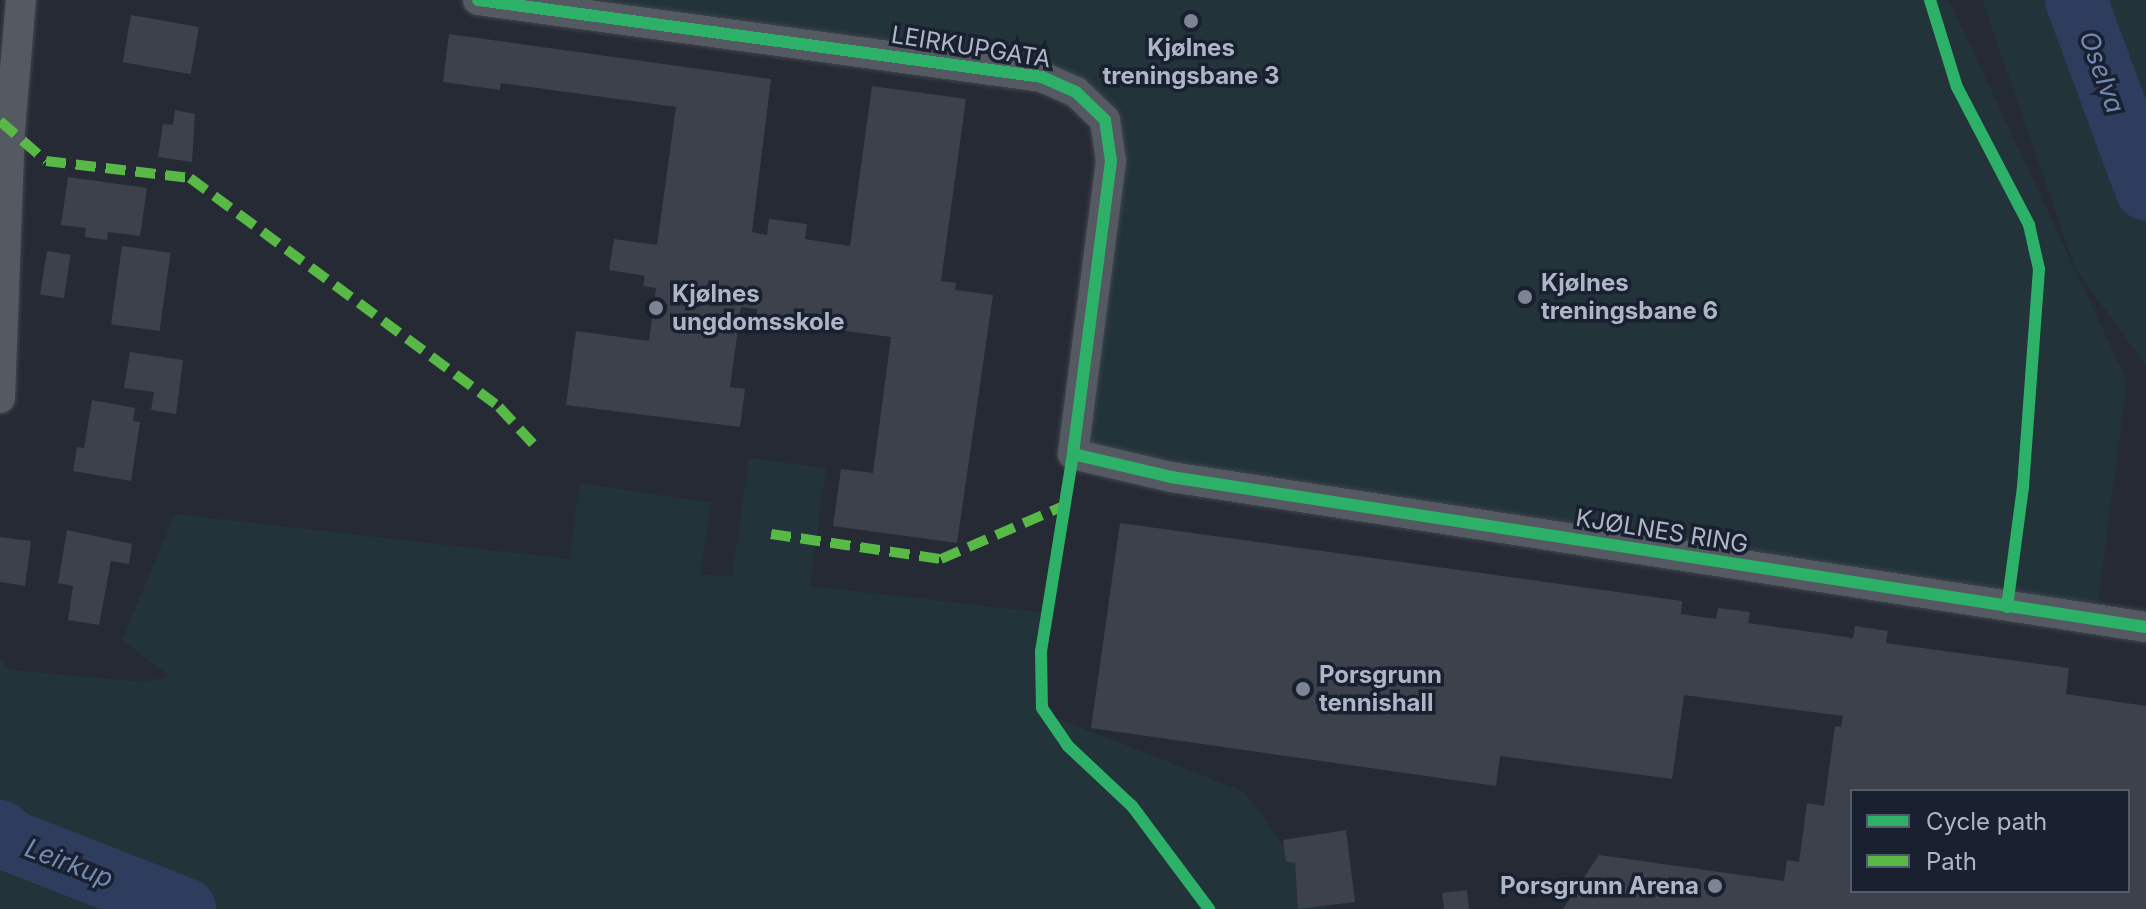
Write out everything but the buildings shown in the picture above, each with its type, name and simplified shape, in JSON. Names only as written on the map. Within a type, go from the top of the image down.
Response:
[{"type":"street","points":[[0,398],[10,130],[21,0]]},
{"type":"street","name":"LEIRKUPGATA","points":[[478,0],[1042,77],[1076,92],[1105,120],[1111,161],[1073,454],[1171,477]]},
{"type":"street","name":"KJØLNES RING","points":[[1171,477],[2146,627]]},
{"type":"shaded area","points":[[478,0],[1949,0],[2127,381],[2096,619],[1073,454],[1111,161],[1076,92]]},
{"type":"shaded area","points":[[1982,0],[2146,0],[2146,366],[2075,268]]},
{"type":"shaded area","points":[[749,458],[826,468],[810,586],[1046,613],[1042,708],[1036,710],[1245,792],[1328,909],[0,909],[0,660],[10,670],[144,682],[170,676],[122,640],[175,514],[569,559],[580,483],[711,503],[701,574],[732,577]]},
{"type":"waterway","name":"Oselva","points":[[2076,0],[2146,189]]},
{"type":"waterway","name":"Leirkup","points":[[0,831],[11,841],[185,909]]},
{"type":"marked path","points":[[0,121],[46,161],[190,178],[499,407],[537,448]]},
{"type":"marked path","points":[[771,534],[941,559],[1061,507]]},
{"type":"cycle path","points":[[478,0],[1042,77],[1076,92],[1105,120],[1111,161],[1073,454],[1171,477],[2146,627]]},
{"type":"cycle path","points":[[1930,0],[1957,87],[2029,225],[2039,269],[2023,487],[2007,607]]},
{"type":"cycle path","points":[[1073,454],[1041,652],[1042,708],[1068,746],[1132,806],[1209,909]]},
{"type":"place","name":"Kjølnes treningsbane 3","points":[[1191,21]]},
{"type":"place","name":"Kjølnes treningsbane 6","points":[[1525,297]]},
{"type":"place","name":"Kjølnes ungdomsskole","points":[[656,308]]},
{"type":"place","name":"Porsgrunn tennishall","points":[[1303,689]]},
{"type":"place","name":"Porsgrunn Arena","points":[[1715,886]]}]
